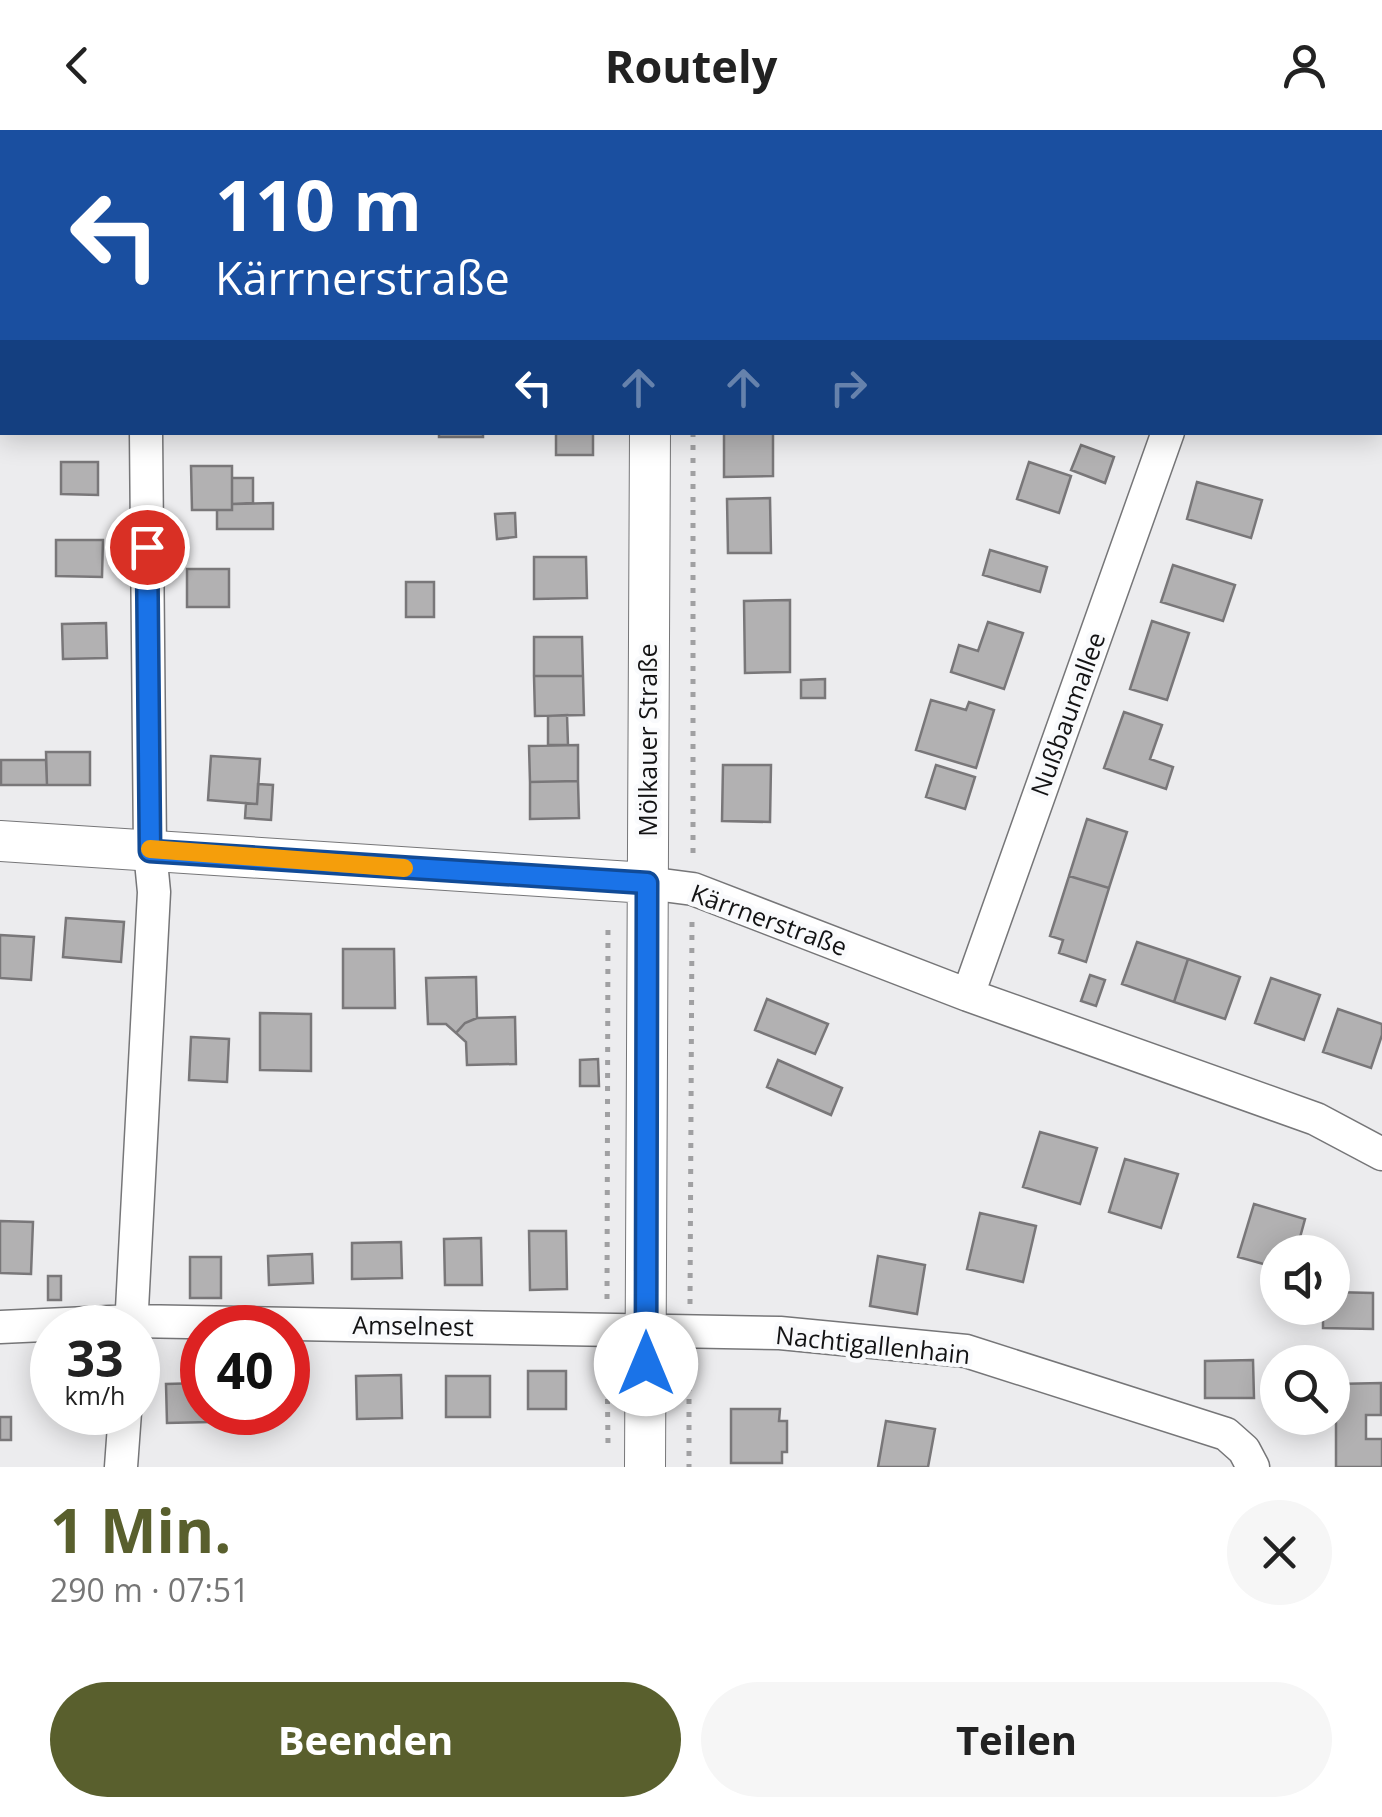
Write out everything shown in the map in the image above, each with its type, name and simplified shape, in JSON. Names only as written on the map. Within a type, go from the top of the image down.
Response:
[{"type":"street","points":[[132,1305],[154,892],[150,851],[146,435]]},
{"type":"street","name":"Mölkauer Straße","points":[[645,1467],[626,1330],[647,883],[650,435]]},
{"type":"street","name":"Nußbaumallee","points":[[968,995],[1167,435]]},
{"type":"street","name":"Kärrnerstraße","points":[[0,841],[693,889],[968,995],[1316,1120],[1382,1154]]},
{"type":"street","name":"Amselnest","points":[[160,1324],[626,1330]]},
{"type":"street","name":"Amselnest","points":[[0,1326],[30,1326]]},
{"type":"street","name":"Nachtigallenhain","points":[[626,1330],[780,1333],[966,1351],[1226,1434],[1244,1450],[1253,1467]]},
{"type":"street","points":[[121,1467],[123,1435]]},
{"type":"path","points":[[690,1467],[693,435]]},
{"type":"path","points":[[608,922],[626,1330],[608,1448]]},
{"type":"building","points":[[439,435],[483,435],[483,437]]},
{"type":"building","points":[[556,435],[593,435],[593,455],[556,455]]},
{"type":"building","points":[[724,435],[773,435],[773,476],[724,477]]},
{"type":"building","points":[[1081,445],[1114,457],[1105,483],[1071,470]]},
{"type":"building","points":[[61,462],[98,462],[98,495],[61,494]]},
{"type":"building","points":[[1029,462],[1071,476],[1059,513],[1017,499]]},
{"type":"building","points":[[191,466],[232,466],[232,510],[192,510]]},
{"type":"building","points":[[232,478],[253,478],[253,503],[232,504]]},
{"type":"building","points":[[1197,482],[1262,500],[1251,538],[1187,519]]},
{"type":"building","points":[[770,498],[771,553],[728,553],[727,499]]},
{"type":"building","points":[[273,503],[273,529],[217,529],[217,510],[232,510],[232,504]]},
{"type":"building","points":[[515,513],[516,537],[497,539],[495,514]]},
{"type":"building","points":[[56,540],[103,540],[102,577],[56,576]]},
{"type":"building","points":[[990,550],[1047,567],[1040,592],[983,575]]},
{"type":"building","points":[[534,557],[586,557],[587,598],[534,599]]},
{"type":"building","points":[[1173,565],[1235,585],[1223,621],[1161,602]]},
{"type":"building","points":[[187,569],[229,569],[229,607],[187,607]]},
{"type":"building","points":[[406,582],[434,582],[434,617],[406,617]]},
{"type":"building","points":[[790,600],[790,672],[745,673],[744,601]]},
{"type":"building","points":[[1152,621],[1189,633],[1167,700],[1130,689]]},
{"type":"building","points":[[988,622],[1023,633],[1004,689],[951,672],[959,645],[978,651]]},
{"type":"building","points":[[106,623],[107,658],[63,659],[62,624]]},
{"type":"building","points":[[534,637],[582,637],[583,676],[534,676]]},
{"type":"building","points":[[534,676],[583,676],[584,715],[535,716]]},
{"type":"building","points":[[825,679],[825,698],[801,698],[801,680]]},
{"type":"building","points":[[931,700],[966,710],[969,702],[994,710],[976,768],[916,750]]},
{"type":"building","points":[[1124,712],[1162,725],[1150,759],[1173,767],[1166,789],[1104,768]]},
{"type":"building","points":[[567,715],[568,745],[548,745],[548,716]]},
{"type":"building","points":[[578,745],[578,781],[530,782],[529,746]]},
{"type":"building","points":[[46,752],[90,752],[90,785],[47,785]]},
{"type":"building","points":[[211,756],[260,759],[257,804],[208,800]]},
{"type":"building","points":[[1,760],[46,760],[47,785],[1,785]]},
{"type":"building","points":[[723,765],[771,765],[770,822],[722,821]]},
{"type":"building","points":[[936,765],[975,777],[965,809],[926,797]]},
{"type":"building","points":[[578,781],[579,818],[530,819],[530,782]]},
{"type":"building","points":[[258,784],[273,785],[271,820],[245,818],[246,803],[257,804]]},
{"type":"building","points":[[1087,819],[1127,832],[1109,888],[1069,876]]},
{"type":"building","points":[[1069,876],[1109,888],[1086,962],[1059,953],[1063,940],[1050,936]]},
{"type":"building","points":[[66,918],[124,922],[121,962],[63,957]]},
{"type":"building","points":[[0,935],[34,937],[31,980],[0,978]]},
{"type":"building","points":[[1137,942],[1188,959],[1174,1002],[1122,984]]},
{"type":"building","points":[[343,949],[394,949],[395,1008],[343,1008]]},
{"type":"building","points":[[1188,959],[1240,977],[1225,1019],[1174,1002]]},
{"type":"building","points":[[1090,975],[1105,980],[1096,1006],[1081,1001]]},
{"type":"building","points":[[476,977],[477,1018],[456,1033],[446,1024],[428,1024],[426,978]]},
{"type":"building","points":[[1271,978],[1320,995],[1304,1040],[1255,1023]]},
{"type":"building","points":[[767,999],[828,1024],[815,1054],[755,1030]]},
{"type":"building","points":[[1338,1009],[1382,1024],[1371,1068],[1323,1052]]},
{"type":"building","points":[[260,1013],[311,1014],[311,1071],[260,1070]]},
{"type":"building","points":[[515,1017],[516,1064],[467,1065],[466,1042],[456,1033],[465,1023],[477,1018]]},
{"type":"building","points":[[191,1037],[229,1039],[227,1082],[189,1080]]},
{"type":"building","points":[[598,1059],[599,1086],[580,1086],[580,1060]]},
{"type":"building","points":[[778,1060],[842,1088],[831,1115],[767,1087]]},
{"type":"building","points":[[1040,1132],[1097,1148],[1080,1204],[1023,1187]]},
{"type":"building","points":[[1125,1159],[1178,1174],[1161,1228],[1109,1212]]},
{"type":"building","points":[[1254,1204],[1305,1219],[1301,1235],[1260,1235],[1260,1263],[1238,1257]]},
{"type":"building","points":[[980,1213],[1036,1226],[1023,1282],[967,1269]]},
{"type":"building","points":[[0,1221],[33,1222],[31,1274],[0,1273]]},
{"type":"building","points":[[529,1231],[566,1231],[567,1289],[530,1290]]},
{"type":"building","points":[[481,1238],[482,1285],[445,1285],[444,1239]]},
{"type":"building","points":[[401,1242],[402,1278],[352,1279],[352,1243]]},
{"type":"building","points":[[312,1254],[313,1283],[269,1285],[268,1256]]},
{"type":"building","points":[[878,1256],[925,1265],[917,1314],[870,1306]]},
{"type":"building","points":[[190,1257],[221,1257],[221,1298],[190,1298]]},
{"type":"building","points":[[48,1276],[61,1276],[61,1300],[48,1300]]},
{"type":"building","points":[[1350,1292],[1373,1293],[1373,1329],[1323,1328],[1350,1325]]},
{"type":"building","points":[[1253,1360],[1254,1398],[1205,1398],[1205,1361]]},
{"type":"building","points":[[528,1371],[566,1371],[566,1409],[528,1409]]},
{"type":"building","points":[[401,1375],[402,1418],[357,1419],[356,1376]]},
{"type":"building","points":[[446,1376],[490,1376],[490,1417],[446,1417]]},
{"type":"building","points":[[1381,1383],[1381,1415],[1366,1415],[1366,1439],[1382,1439],[1382,1467],[1336,1467],[1336,1435],[1350,1435],[1350,1384]]},
{"type":"building","points":[[166,1384],[180,1384],[180,1423],[167,1423]]},
{"type":"building","points":[[731,1409],[780,1409],[779,1421],[787,1421],[787,1452],[782,1452],[782,1463],[731,1463]]},
{"type":"building","points":[[0,1417],[11,1417],[11,1440],[0,1440]]},
{"type":"building","points":[[886,1421],[935,1429],[928,1467],[878,1467]]},
{"type":"slow traffic","points":[[150,849],[404,868]]},
{"type":"route","points":[[147,547],[150,851],[647,883],[646,1364]]}]
